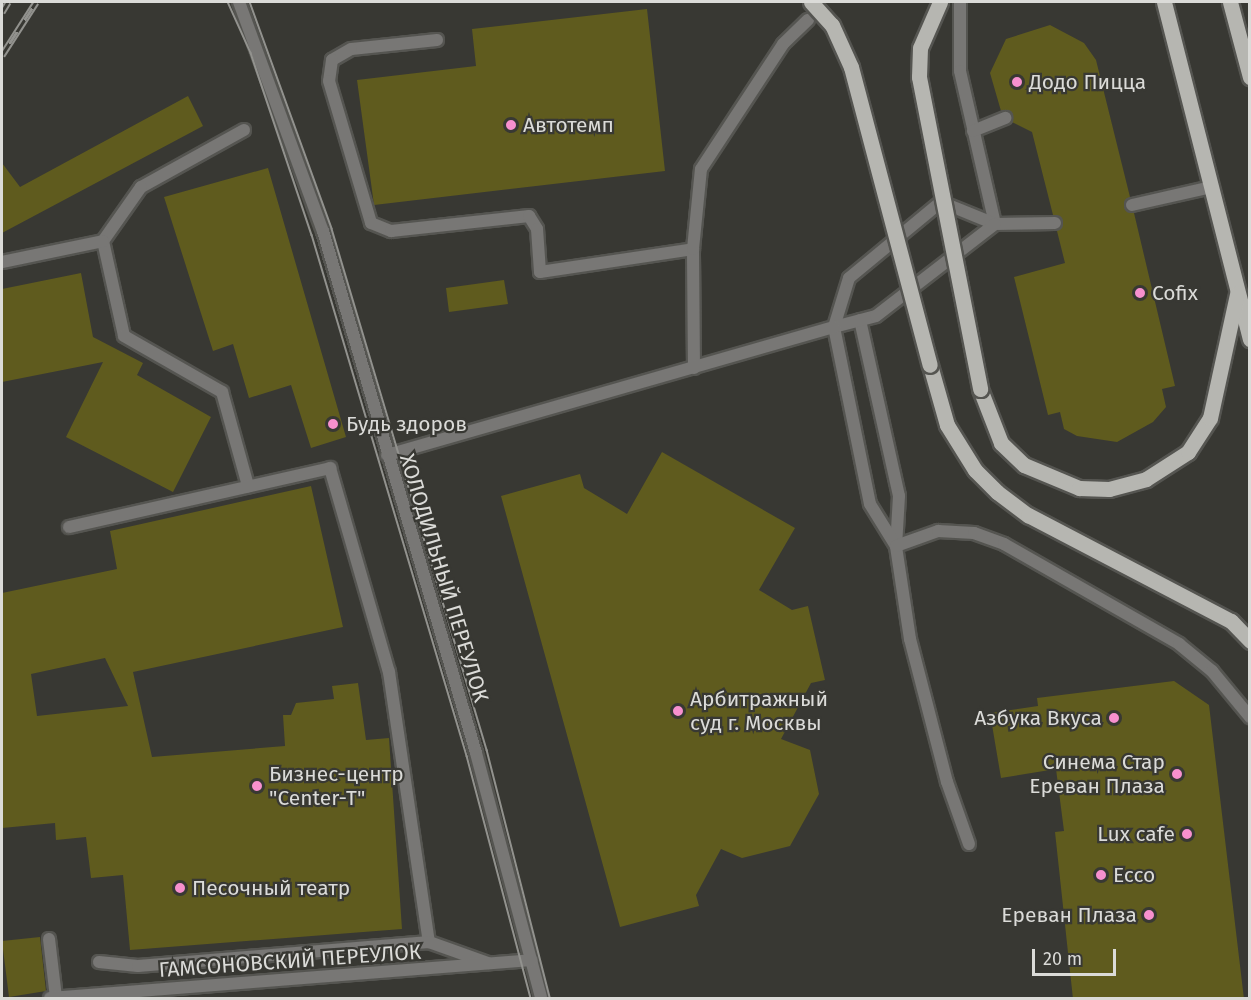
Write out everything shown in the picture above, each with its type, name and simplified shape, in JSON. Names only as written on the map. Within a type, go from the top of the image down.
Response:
[{"type":"main road","points":[[811,2],[832,25],[851,67],[947,425],[975,470],[1012,504],[1053,528],[1231,621],[1250,641]]},
{"type":"main road","points":[[940,2],[920,48],[919,77],[980,389],[1001,443],[1024,465],[1079,488],[1128,486],[1168,468],[1188,452],[1210,418],[1237,294]]},
{"type":"main road","points":[[1164,2],[1250,339]]},
{"type":"main road","points":[[1230,2],[1250,77]]},
{"type":"street","name":"ХОЛОДИЛЬНЫЙ ПЕРЕУЛОК","points":[[239,2],[323,231],[532,960],[541,999]]},
{"type":"street","points":[[960,2],[960,71],[995,224]]},
{"type":"street","points":[[694,368],[693,249],[701,169],[783,44],[808,20]]},
{"type":"street","points":[[437,40],[351,49],[333,60],[329,81],[371,223],[391,231],[529,216],[537,229],[540,272],[693,249]]},
{"type":"street","points":[[973,131],[1005,118]]},
{"type":"street","points":[[2,262],[103,241],[141,187],[244,130]]},
{"type":"street","points":[[1132,205],[1211,187]]},
{"type":"street","points":[[896,546],[870,504],[834,327],[849,278],[942,202],[995,224],[1055,223]]},
{"type":"street","points":[[387,455],[876,316],[995,224]]},
{"type":"street","points":[[103,241],[124,336],[222,392],[248,486]]},
{"type":"street","points":[[860,320],[899,496],[896,546],[910,639],[969,844]]},
{"type":"street","points":[[69,527],[330,468],[389,672],[429,942]]},
{"type":"street","points":[[896,546],[938,531],[974,533],[1004,544],[1179,644],[1212,671],[1250,717]]},
{"type":"street","points":[[49,939],[56,998]]},
{"type":"street","points":[[99,962],[138,966],[429,942],[498,965]]},
{"type":"street","name":"ГАМСОНОВСКИЙ ПЕРЕУЛОК","points":[[50,999],[498,965],[532,960]]},
{"type":"building","name":"Автотемп","points":[[647,9],[665,171],[374,205],[357,80],[476,66],[472,29]]},
{"type":"building","points":[[1050,25],[1084,43],[1096,60],[1130,197],[1124,207],[1134,213],[1175,386],[1162,389],[1166,407],[1153,422],[1117,442],[1077,436],[1064,429],[1060,412],[1048,415],[1014,277],[1065,263],[1057,231],[1063,222],[1053,215],[1032,132],[1012,122],[1010,111],[1001,111],[990,73],[1006,39]]},
{"type":"building","points":[[188,96],[203,126],[2,233],[2,163],[20,187]]},
{"type":"building","points":[[268,168],[346,437],[311,448],[291,385],[249,398],[233,344],[213,351],[164,197]]},
{"type":"building","points":[[81,273],[93,337],[143,363],[137,375],[211,417],[173,492],[66,437],[103,362],[2,382],[2,289]]},
{"type":"building","points":[[504,280],[508,304],[449,312],[446,288]]},
{"type":"building","name":"Арбитражный суд г. Москвы","points":[[662,452],[795,528],[759,590],[792,610],[808,606],[825,680],[811,683],[781,739],[810,750],[819,794],[790,846],[742,858],[721,849],[696,895],[699,906],[620,927],[501,496],[580,474],[584,488],[627,514]]},
{"type":"building","points":[[311,486],[343,627],[133,672],[152,757],[285,746],[283,715],[291,715],[296,703],[334,699],[332,686],[358,683],[366,740],[389,738],[402,929],[130,950],[123,875],[91,878],[86,837],[56,840],[55,823],[2,828],[2,593],[117,569],[110,531]],"holes":[[[105,658],[128,706],[37,716],[31,674]]]},
{"type":"building","name":"Ереван Плаза","points":[[1174,681],[1209,705],[1244,999],[1073,999],[1055,832],[1064,831],[1056,769],[1001,778],[990,713],[1038,706],[1037,698]]},
{"type":"building","points":[[40,937],[46,991],[9,997],[2,941]]},
{"type":"tram line","points":[[228,2],[251,53],[312,235],[467,756],[531,998]]},
{"type":"tram line","points":[[250,2],[332,229],[487,750],[550,998]]},
{"type":"railway","points":[[2,12],[8,2]]},
{"type":"railway","points":[[2,55],[36,2]]},
{"type":"place","name":"Додо Пицца","points":[[1017,82]]},
{"type":"place","name":"Автотемп","points":[[511,125]]},
{"type":"place","name":"Cofix","points":[[1140,293]]},
{"type":"place","name":"Будь здоров","points":[[333,424]]},
{"type":"place","name":"Арбитражный суд г. Москвы","points":[[678,711]]},
{"type":"place","name":"Азбука Вкуса","points":[[1114,718]]},
{"type":"place","name":"Синема Стар Ереван Плаза","points":[[1177,774]]},
{"type":"place","name":"Бизнес-центр \"Center-T\"","points":[[257,786]]},
{"type":"place","name":"Lux cafe","points":[[1187,834]]},
{"type":"place","name":"Ecco","points":[[1101,875]]},
{"type":"place","name":"Песочный театр","points":[[180,888]]},
{"type":"place","name":"Ереван Плаза","points":[[1149,915]]}]
